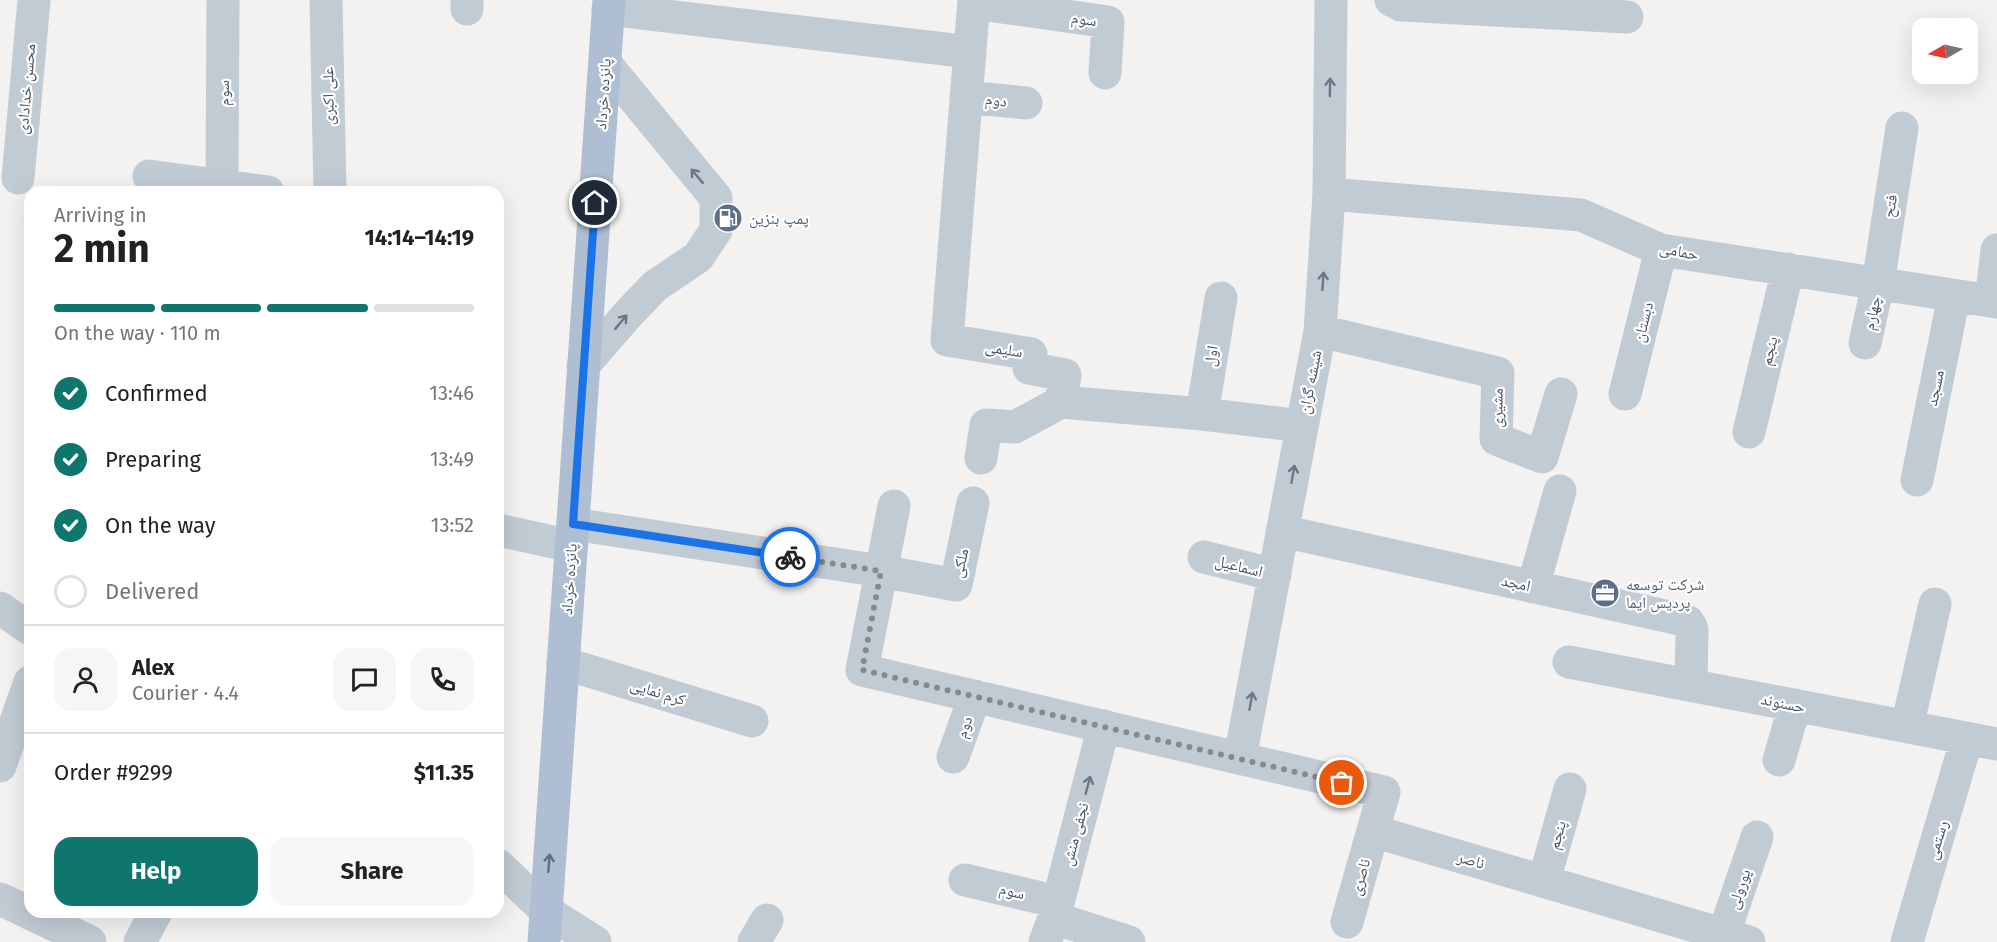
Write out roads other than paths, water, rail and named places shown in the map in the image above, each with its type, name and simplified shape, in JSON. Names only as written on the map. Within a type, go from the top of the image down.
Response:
[{"type":"main road","name":"پانزده خرداد","points":[[545,926],[609,5]]},
{"type":"street","name":"محسن خدادادی","points":[[18,178],[34,0]]},
{"type":"street","name":"سوم","points":[[222,186],[223,0]]},
{"type":"street","name":"علی اکبری","points":[[326,0],[330,186]]},
{"type":"street","name":"شیشه گران","points":[[1240,758],[1320,331],[1329,194],[1331,0]]},
{"type":"street","points":[[1391,0],[1401,5],[1627,16]]},
{"type":"street","name":"سوم","points":[[974,2],[1108,22],[1105,73]]},
{"type":"street","name":"سلیمی","points":[[974,2],[947,340],[1031,354],[1029,368],[1065,375],[1061,402]]},
{"type":"street","points":[[609,5],[970,52]]},
{"type":"street","points":[[583,366],[629,312],[655,286],[698,257],[716,230],[716,198],[605,63]]},
{"type":"street","name":"دوم","points":[[966,97],[1026,103]]},
{"type":"street","name":"فتح","points":[[1878,284],[1902,128]]},
{"type":"street","points":[[149,176],[222,186]]},
{"type":"street","name":"حمامی","points":[[1329,194],[1581,214],[1661,250],[1994,302]]},
{"type":"street","name":"دبستان","points":[[1625,394],[1661,250]]},
{"type":"street","points":[[1994,302],[1997,250]]},
{"type":"street","name":"پنجم","points":[[1749,432],[1788,269]]},
{"type":"street","name":"چهارم","points":[[1865,343],[1878,284]]},
{"type":"street","name":"مسجد","points":[[1917,480],[1954,296]]},
{"type":"street","name":"اول","points":[[1202,414],[1221,298]]},
{"type":"street","name":"مشیری","points":[[1320,331],[1498,373],[1496,439],[1542,457],[1561,394]]},
{"type":"street","points":[[981,458],[986,425],[1015,427],[1061,402],[1202,414],[1301,426]]},
{"type":"street","points":[[1533,587],[1560,491]]},
{"type":"street","name":"ملکی","points":[[881,571],[956,585],[974,503]]},
{"type":"street","points":[[894,506],[862,670],[1384,792],[1373,831]]},
{"type":"street","points":[[504,530],[572,535],[881,571]]},
{"type":"street","name":"امجد","points":[[1282,531],[1688,622],[1692,629],[1691,685]]},
{"type":"street","name":"اسماعیل","points":[[1204,557],[1275,575]]},
{"type":"street","points":[[1907,727],[1935,604]]},
{"type":"street","points":[[0,608],[24,625]]},
{"type":"street","name":"حسنوند","points":[[1569,662],[1982,741]]},
{"type":"street","name":"کرم نمایی","points":[[563,663],[752,721]]},
{"type":"street","name":"دوم","points":[[954,757],[975,696]]},
{"type":"street","points":[[1779,760],[1796,705]]},
{"type":"street","points":[[0,766],[21,733],[24,716]]},
{"type":"street","name":"نجفی منش","points":[[1052,921],[1104,726]]},
{"type":"street","name":"رستمی","points":[[1907,942],[1982,741]]},
{"type":"street","name":"پنجم","points":[[1544,882],[1570,789]]},
{"type":"street","name":"ناصر","points":[[1373,831],[1731,939]]},
{"type":"street","name":"ناصری","points":[[1347,922],[1373,831]]},
{"type":"street","name":"پورولی","points":[[1731,939],[1757,837]]},
{"type":"street","points":[[504,873],[545,926],[595,942]]},
{"type":"street","name":"سوم","points":[[966,880],[1052,921],[1129,942]]},
{"type":"street","points":[[0,898],[24,910]]},
{"type":"street","points":[[41,918],[90,942]]},
{"type":"street","points":[[140,942],[153,918]]},
{"type":"place","name":"پمپ بنزین","points":[[728,218]]},
{"type":"place","name":"شرکت توسعه پردیس ایما","points":[[1605,593]]}]
